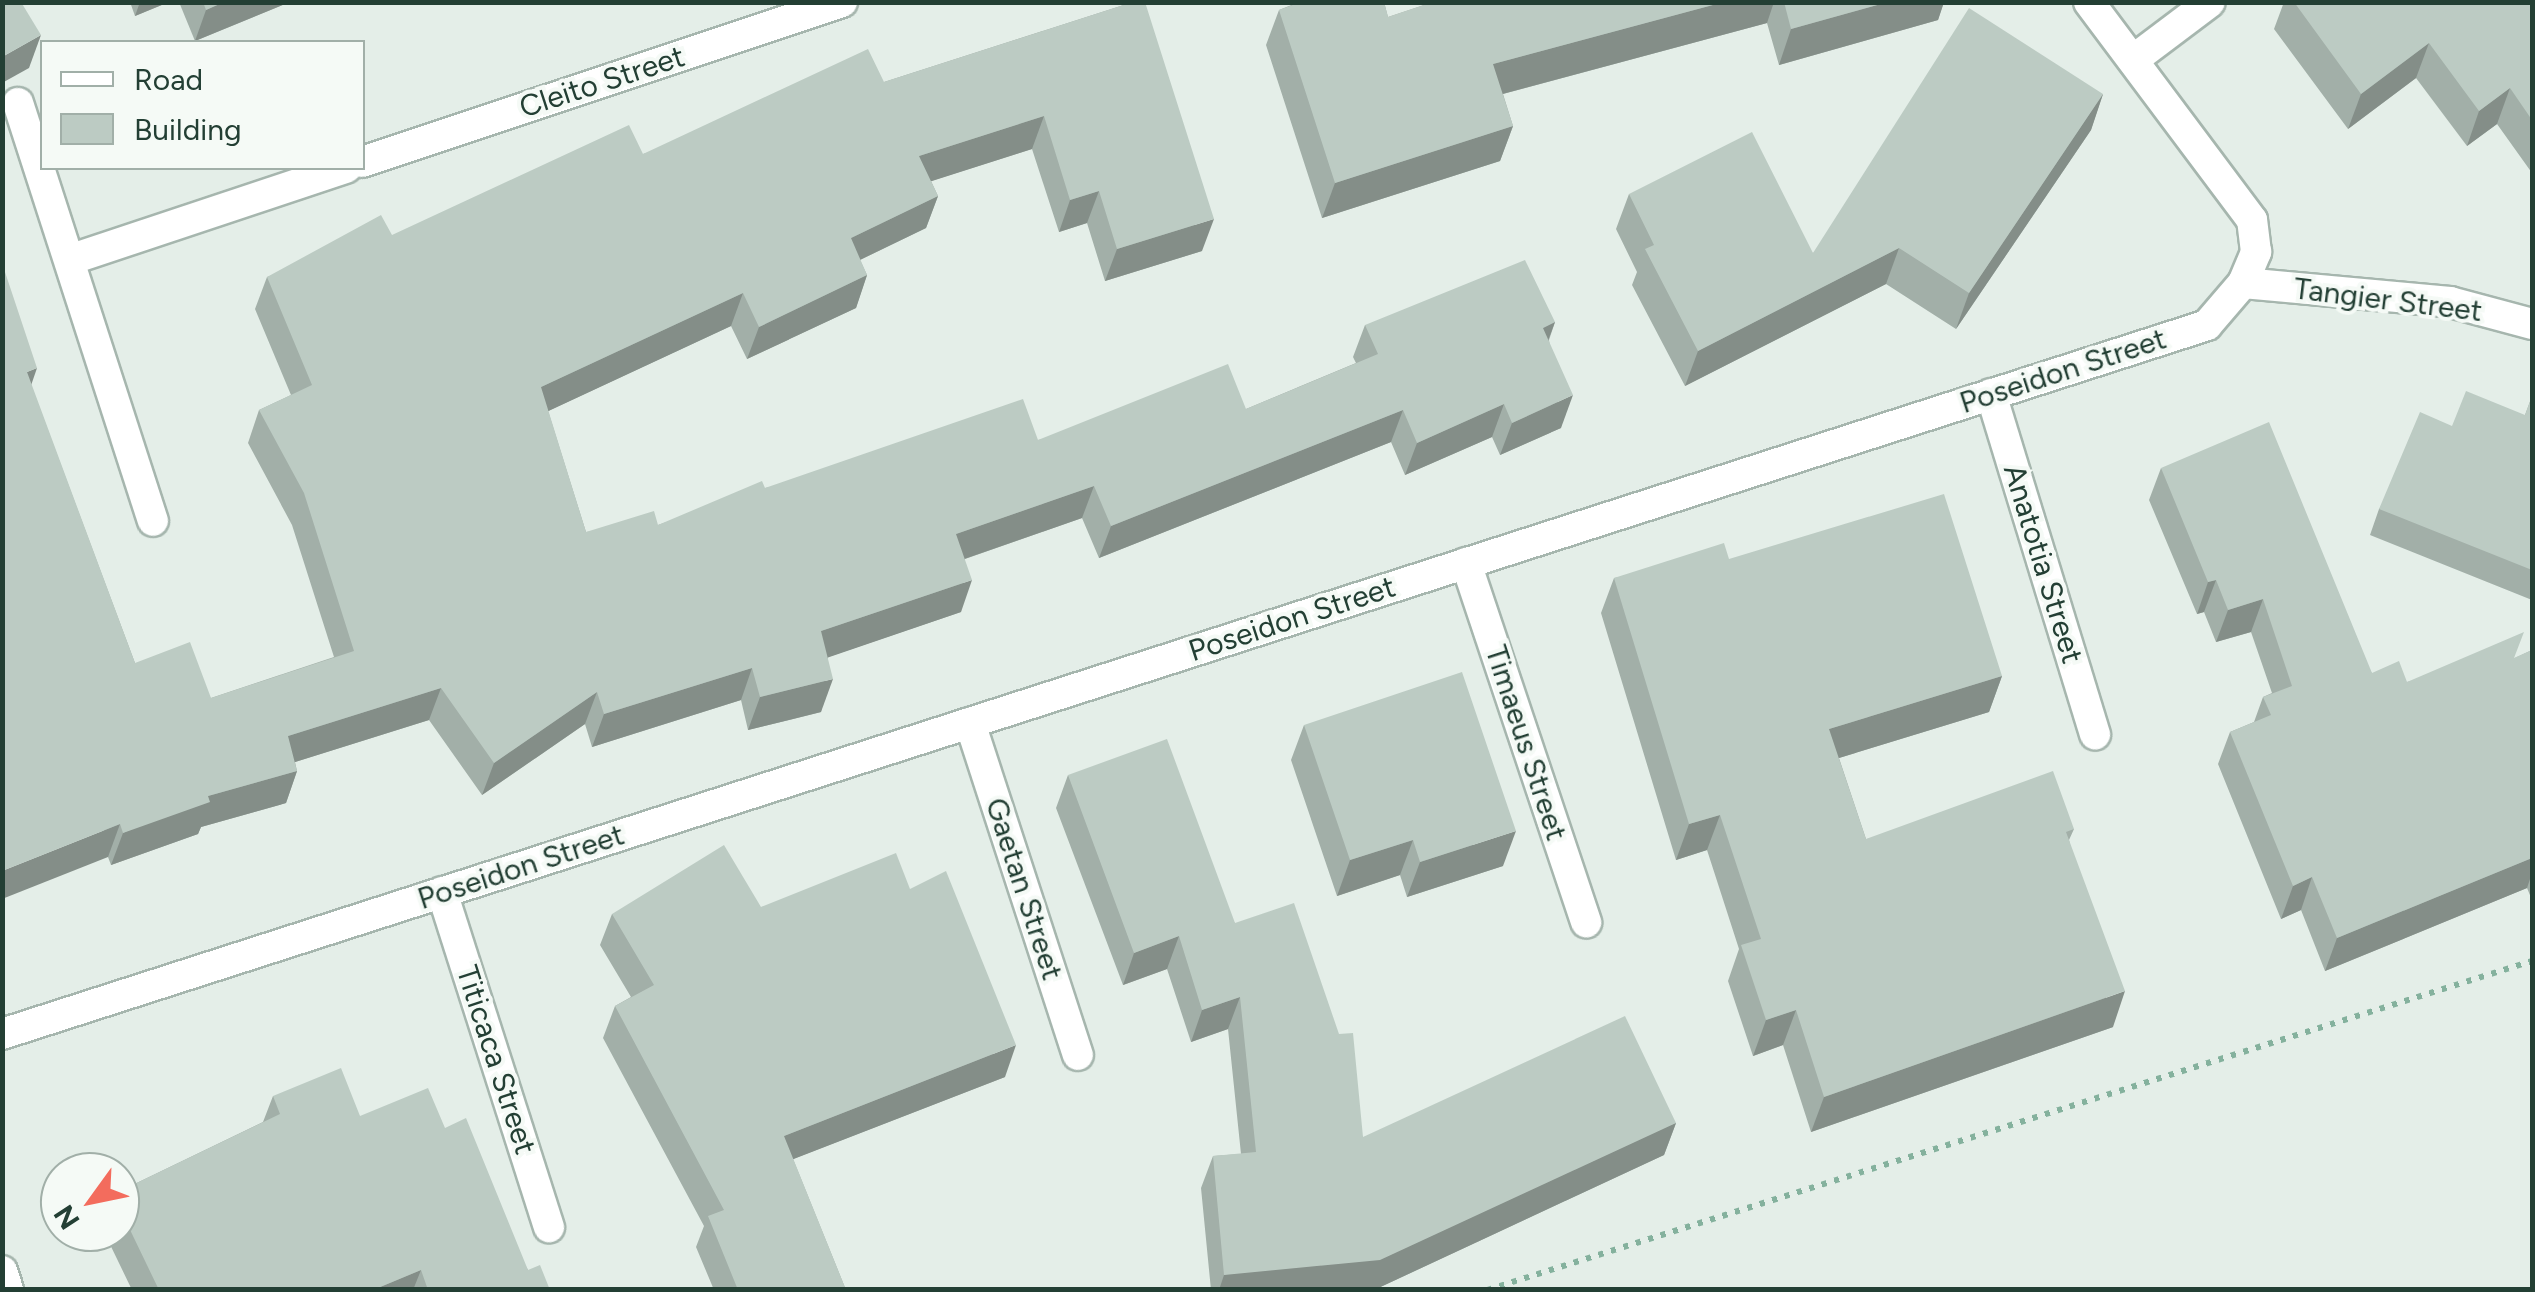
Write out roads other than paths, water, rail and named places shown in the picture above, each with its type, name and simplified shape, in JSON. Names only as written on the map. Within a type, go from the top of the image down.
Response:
[{"type":"street","name":"Cleito Street","points":[[365,161],[842,2]]},
{"type":"street","name":"Poseidon Street","points":[[2,1034],[2207,325],[2243,284],[2256,252],[2252,220],[2089,2]]},
{"type":"street","points":[[2134,60],[2210,2]]},
{"type":"street","points":[[18,103],[40,167]]},
{"type":"street","points":[[41,170],[153,521]]},
{"type":"street","points":[[72,259],[340,170]]},
{"type":"street","name":"Tangier Street","points":[[2243,284],[2450,302],[2532,324]]},
{"type":"street","name":"Anatotia Street","points":[[1991,394],[2096,734]]},
{"type":"street","name":"Timaeus Street","points":[[1466,564],[1586,922]]},
{"type":"street","name":"Gaetan Street","points":[[970,723],[1078,1054]]},
{"type":"street","name":"Titicaca Street","points":[[442,892],[549,1227]]},
{"type":"street","points":[[2,1272],[8,1290]]}]
